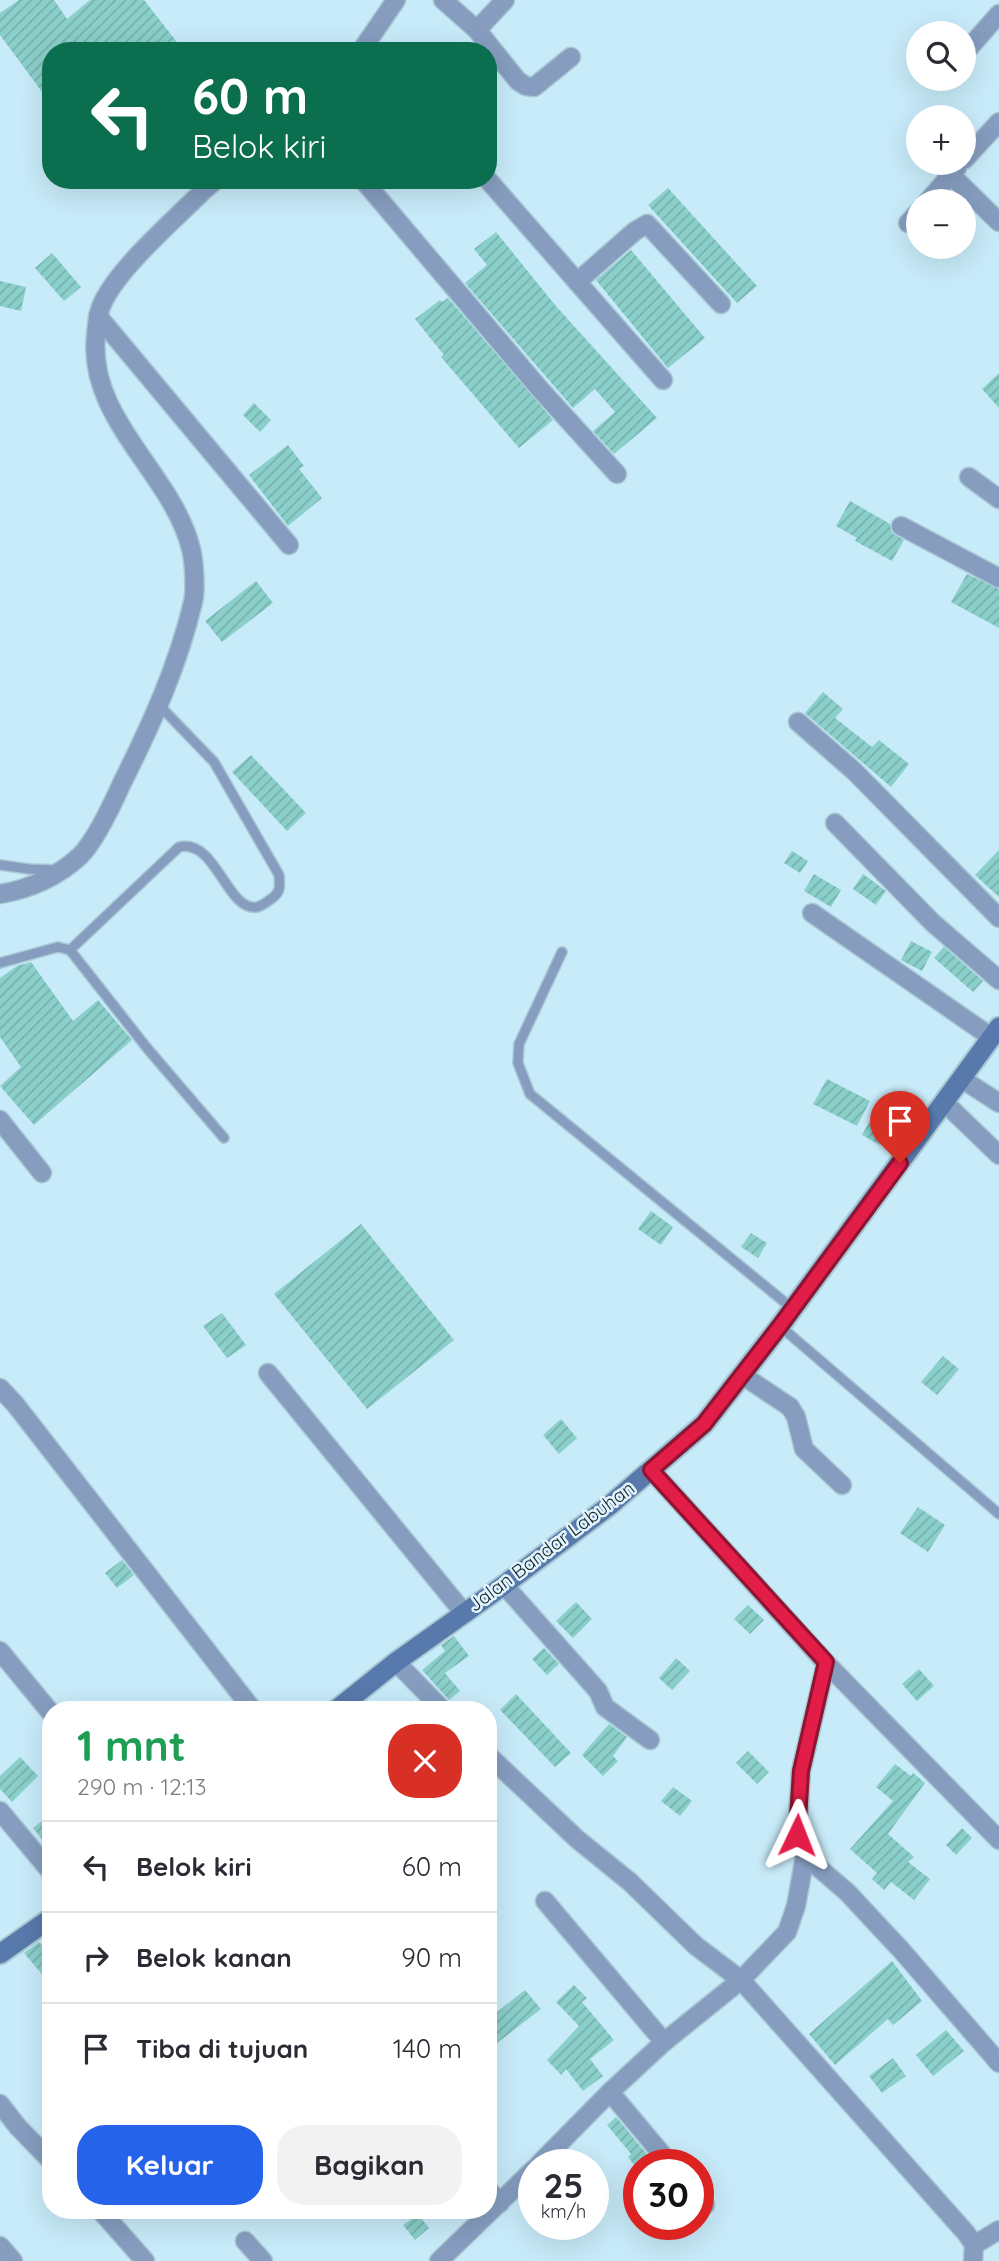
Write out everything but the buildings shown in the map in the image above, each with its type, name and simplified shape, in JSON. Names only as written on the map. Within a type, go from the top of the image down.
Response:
[{"type":"main road","name":"Jalan Bandar Labuhan","points":[[347,1701],[396,1662],[505,1585],[609,1506],[704,1424],[793,1309],[995,1032]]},
{"type":"main road","points":[[0,1954],[42,1924]]},
{"type":"street","points":[[372,42],[396,0]]},
{"type":"street","points":[[443,0],[487,42]]},
{"type":"street","points":[[477,30],[505,0]]},
{"type":"street","points":[[976,40],[999,14]]},
{"type":"street","points":[[497,55],[518,81],[534,87],[571,57]]},
{"type":"street","points":[[976,147],[999,121]]},
{"type":"street","points":[[939,189],[951,175]]},
{"type":"street","points":[[965,175],[999,222]]},
{"type":"street","points":[[0,894],[41,883],[81,855],[112,805],[160,706],[194,599],[191,550],[178,518],[110,409],[101,383],[95,340],[98,316],[104,300],[118,278],[205,189]]},
{"type":"street","points":[[371,189],[539,388],[617,474]]},
{"type":"street","points":[[496,189],[663,380]]},
{"type":"street","points":[[577,282],[647,224],[721,304]]},
{"type":"street","points":[[98,316],[289,545]]},
{"type":"street","points":[[969,477],[999,499]]},
{"type":"street","points":[[901,526],[999,578]]},
{"type":"street","points":[[798,722],[854,771],[999,918]]},
{"type":"street","points":[[835,823],[933,923],[999,980]]},
{"type":"street","points":[[812,913],[995,1032]]},
{"type":"street","points":[[962,1079],[999,1103]]},
{"type":"street","points":[[944,1102],[999,1155]]},
{"type":"street","points":[[0,1120],[42,1173]]},
{"type":"street","points":[[268,1373],[464,1613]]},
{"type":"street","points":[[742,1375],[790,1407],[796,1417],[804,1449],[842,1485]]},
{"type":"street","points":[[0,1388],[246,1701]]},
{"type":"street","points":[[651,1470],[826,1662],[999,1840]]},
{"type":"street","points":[[505,1585],[598,1691],[605,1707],[650,1740]]},
{"type":"street","points":[[0,1651],[42,1702]]},
{"type":"street","points":[[396,1662],[434,1701]]},
{"type":"street","points":[[826,1662],[801,1771],[797,1835],[805,1856],[847,1892],[884,1931],[999,2063]]},
{"type":"street","points":[[497,1763],[577,1839],[630,1882],[696,1946],[741,1980],[966,2233],[974,2253],[999,2230]]},
{"type":"street","points":[[0,1811],[42,1861]]},
{"type":"street","points":[[554,2149],[664,2042],[741,1980],[787,1932],[796,1906],[805,1856]]},
{"type":"street","points":[[545,1901],[664,2042]]},
{"type":"street","points":[[610,2092],[658,2149]]},
{"type":"street","points":[[0,2104],[42,2152]]},
{"type":"street","points":[[497,2206],[518,2185]]},
{"type":"street","points":[[497,2200],[500,2203]]},
{"type":"street","points":[[109,2219],[145,2261]]},
{"type":"street","points":[[446,2259],[485,2219]]},
{"type":"street","points":[[245,2241],[263,2261]]},
{"type":"street","points":[[0,2246],[13,2261]]},
{"type":"lane","points":[[70,950],[179,847],[186,845],[199,849],[240,901],[250,907],[259,907],[278,894],[281,886],[279,875],[214,762],[160,706]]},
{"type":"lane","points":[[0,865],[61,870]]},
{"type":"lane","points":[[0,963],[58,947],[70,950],[147,1048],[224,1138]]},
{"type":"lane","points":[[562,953],[519,1044],[518,1063],[530,1094],[793,1309]]},
{"type":"lane","points":[[780,1326],[999,1514]]},
{"type":"route","points":[[797,1835],[801,1771],[826,1662],[651,1470],[704,1424],[900,1163]]}]
